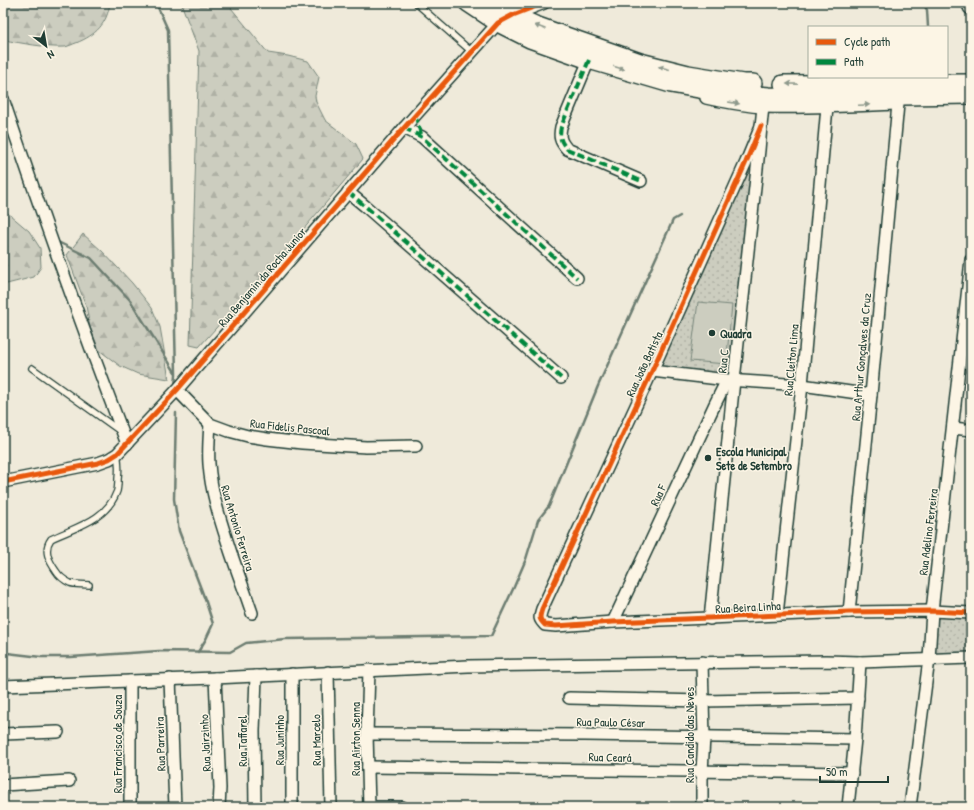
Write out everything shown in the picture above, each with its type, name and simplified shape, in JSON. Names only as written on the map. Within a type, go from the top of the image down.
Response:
[{"type":"main road","points":[[468,3],[506,19],[535,25],[640,62],[688,74],[743,83],[794,85],[971,83]]},
{"type":"main road","points":[[492,3],[506,19],[530,39],[589,60],[671,84],[715,92],[769,96],[832,97],[971,95]]},
{"type":"main road","points":[[970,3],[971,7]]},
{"type":"street","points":[[506,19],[544,3]]},
{"type":"street","name":"Rua Benjamin da Rocha Junior","points":[[3,482],[98,463],[117,454],[178,390],[415,115],[472,52],[506,19]]},
{"type":"street","points":[[589,60],[561,127],[560,135],[562,143],[567,149],[641,181]]},
{"type":"street","points":[[671,84],[689,94],[737,104],[763,107],[898,104],[922,101],[945,95]]},
{"type":"street","points":[[3,99],[42,214],[127,444]]},
{"type":"street","name":"Rua Arthur Gonçalves da Cruz","points":[[849,612],[898,104]]},
{"type":"street","name":"Rua Cleiton Lima","points":[[777,616],[802,385],[827,106]]},
{"type":"street","name":"Rua C","points":[[710,618],[730,380],[763,107]]},
{"type":"street","points":[[415,115],[422,137]]},
{"type":"street","name":"Rua Joāo Batista","points":[[542,609],[652,371],[746,162],[760,126]]},
{"type":"street","points":[[404,128],[422,137],[578,278]]},
{"type":"street","points":[[348,192],[561,378]]},
{"type":"street","name":"Rua Adelino Ferreira","points":[[910,807],[929,659],[932,611],[968,304],[971,260]]},
{"type":"street","points":[[652,371],[730,380],[802,385],[871,395]]},
{"type":"street","name":"Rua F","points":[[613,622],[714,406],[730,380]]},
{"type":"street","name":"Rua Fidelis Pascoal","points":[[178,390],[210,424],[248,436],[366,447],[416,446]]},
{"type":"street","name":"Rua Antonio Ferreira","points":[[210,424],[208,445],[209,464],[216,505],[222,527],[252,613]]},
{"type":"street","points":[[953,428],[971,430]]},
{"type":"street","name":"Rua Beira Linha","points":[[542,609],[540,620],[545,625],[556,626],[613,622],[849,612],[971,612]]},
{"type":"street","points":[[3,686],[468,666],[702,662],[860,662],[971,658]]},
{"type":"street","name":"Rua Candido das Neves","points":[[702,662],[704,737],[702,807]]},
{"type":"street","points":[[848,807],[855,739],[860,662]]},
{"type":"street","name":"Rua Airton Senna","points":[[369,670],[367,734],[369,807]]},
{"type":"street","name":"Rua Marcelo","points":[[328,672],[331,807]]},
{"type":"street","name":"Rua Juninho","points":[[292,674],[292,807]]},
{"type":"street","name":"Rua Taffarel","points":[[255,807],[254,731],[256,676]]},
{"type":"street","name":"Rua Jairzinho","points":[[215,678],[220,788],[219,807]]},
{"type":"street","name":"Rua Parreira","points":[[170,679],[175,807]]},
{"type":"street","name":"Rua Francisco de Souza","points":[[130,681],[130,807]]},
{"type":"street","name":"Rua Paulo César","points":[[570,698],[703,701],[858,698]]},
{"type":"street","points":[[3,734],[58,732]]},
{"type":"street","name":"Rua Paulo César","points":[[367,734],[855,739]]},
{"type":"street","name":"Rua Ceará","points":[[368,767],[852,773]]},
{"type":"street","points":[[3,785],[69,781]]},
{"type":"street","points":[[369,807],[402,807]]},
{"type":"lane","points":[[416,3],[472,52]]},
{"type":"lane","points":[[32,368],[122,432]]},
{"type":"lane","points":[[89,585],[71,583],[60,576],[50,563],[46,553],[48,543],[51,539],[95,519],[106,509],[117,490],[119,463],[117,454]]},
{"type":"green space","points":[[3,3],[110,3],[103,23],[95,32],[83,40],[65,47],[49,47],[3,40]]},
{"type":"green space","points":[[181,3],[227,3],[268,53],[308,61],[319,77],[315,96],[316,102],[325,120],[356,144],[363,159],[291,244],[199,347],[190,345],[199,51]]},
{"type":"green space","points":[[759,139],[732,377],[652,370]]},
{"type":"green space","points":[[3,209],[29,231],[40,248],[41,267],[34,277],[3,285]]},
{"type":"green space","points":[[83,234],[102,251],[132,283],[152,308],[160,327],[169,379],[138,374],[120,366],[99,350],[90,327],[86,306],[67,255]]},
{"type":"green space","name":"Quadra","points":[[698,302],[732,305],[726,364],[690,361]]},
{"type":"green space","points":[[934,614],[971,615],[971,657],[931,659]]},
{"type":"waterway","points":[[156,3],[168,30],[176,374],[175,386]]},
{"type":"waterway","points":[[923,3],[927,10],[928,26]]},
{"type":"waterway","points":[[3,654],[7,653],[41,657],[71,657],[159,651],[230,652],[246,643],[285,639],[491,636],[526,559],[538,520],[549,506],[598,386],[673,220],[680,216]]},
{"type":"waterway","points":[[57,240],[58,242],[91,258],[130,300],[175,372]]},
{"type":"waterway","points":[[176,413],[174,499],[179,531],[213,624],[198,652]]},
{"type":"marked path","points":[[589,60],[561,127],[561,141],[567,149],[641,181]]},
{"type":"marked path","points":[[415,115],[422,137]]},
{"type":"marked path","points":[[404,128],[422,137],[577,278]]},
{"type":"marked path","points":[[348,192],[561,378]]},
{"type":"cycle path","points":[[3,482],[98,463],[117,454],[177,390],[404,128],[498,23],[513,15],[544,3]]},
{"type":"cycle path","points":[[761,126],[652,371],[542,609],[540,616],[541,620],[545,625],[556,626],[613,622],[849,612],[932,611],[971,613]]},
{"type":"place","name":"Quadra","points":[[712,333]]},
{"type":"place","name":"Escola Municipal Sete de Setembro","points":[[708,458]]}]
